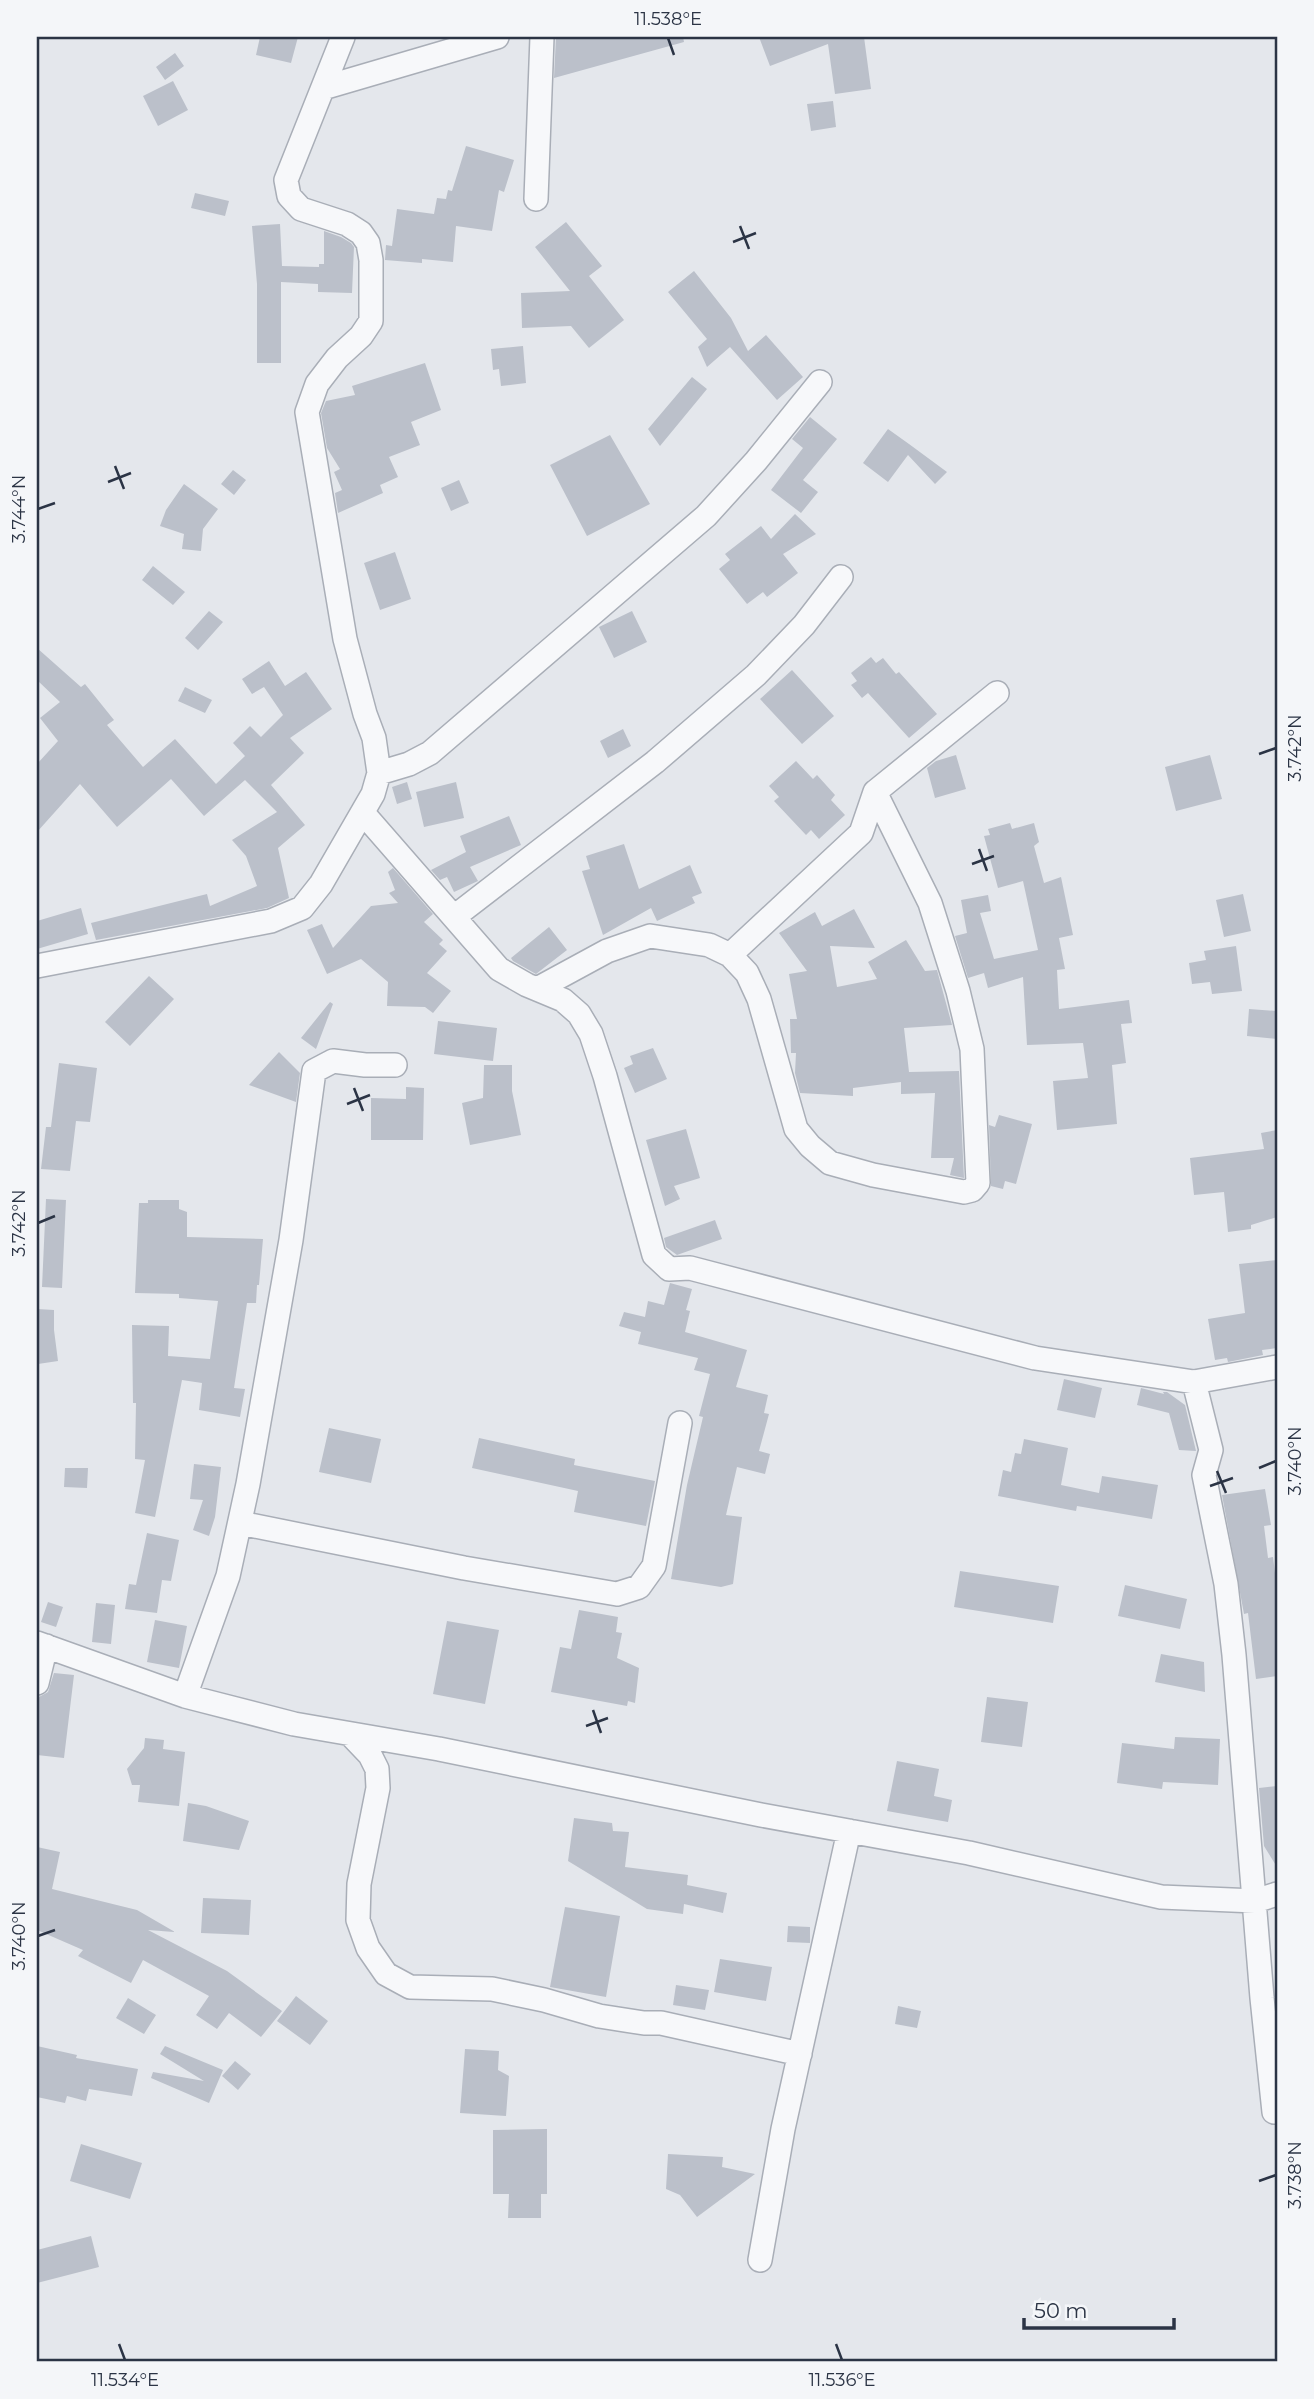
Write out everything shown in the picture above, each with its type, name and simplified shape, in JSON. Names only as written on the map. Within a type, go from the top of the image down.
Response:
[{"type":"street","points":[[37,966],[271,921],[302,908],[321,884],[373,794],[379,773],[374,738],[345,639],[307,412],[317,384],[337,358],[361,336],[371,321],[371,260],[368,243],[361,233],[346,223],[302,209],[289,196],[286,180],[343,37]]},
{"type":"street","points":[[323,88],[497,37]]},
{"type":"street","points":[[536,199],[542,37]]},
{"type":"street","points":[[379,773],[409,764],[430,753],[706,516],[820,382]]},
{"type":"street","points":[[454,917],[655,762],[756,676],[804,625],[841,577]]},
{"type":"street","points":[[730,955],[860,833],[875,792],[997,693]]},
{"type":"street","points":[[537,989],[607,951],[650,936],[709,945],[730,955],[747,973],[760,999],[796,1129],[810,1146],[830,1163],[873,1175],[964,1192],[972,1190],[978,1183],[970,1037],[930,903],[875,792]]},
{"type":"street","points":[[363,813],[499,969],[563,1000],[579,1014],[591,1034],[605,1076],[654,1255],[669,1269],[690,1268],[1035,1358],[1194,1382],[1277,1367]]},
{"type":"street","points":[[185,1696],[228,1576],[240,1522],[289,1252],[314,1071],[332,1061],[395,1065]]},
{"type":"street","points":[[1194,1382],[1212,1450],[1204,1475],[1226,1584],[1274,2112]]},
{"type":"street","points":[[240,1522],[464,1568],[617,1594],[639,1587],[654,1566],[680,1423]]},
{"type":"street","points":[[37,1683],[41,1644],[185,1696],[294,1724],[439,1749],[969,1853],[1161,1897],[1255,1900],[1277,1894]]},
{"type":"street","points":[[350,1734],[370,1755],[377,1769],[378,1788],[359,1884],[358,1920],[368,1948],[386,1974],[410,1987],[492,1989],[544,2000],[598,2016],[672,2025],[800,2054]]},
{"type":"street","points":[[760,2260],[783,2129],[849,1831]]},
{"type":"building","points":[[260,37],[298,37],[291,63],[256,55]]},
{"type":"building","points":[[556,37],[683,37],[684,42],[554,78]]},
{"type":"building","points":[[759,37],[864,37],[871,89],[835,94],[828,44],[770,66]]},
{"type":"building","points":[[175,53],[184,66],[165,80],[156,67]]},
{"type":"building","points":[[173,81],[188,110],[158,126],[143,96]]},
{"type":"building","points":[[833,101],[836,127],[811,131],[807,104]]},
{"type":"building","points":[[466,146],[514,160],[504,192],[499,190],[492,231],[456,226],[453,262],[385,260],[386,245],[392,246],[397,209],[434,214],[437,198],[446,199],[448,190],[452,191]]},
{"type":"building","points":[[195,193],[229,201],[225,216],[191,208]]},
{"type":"building","points":[[566,222],[602,266],[589,276],[624,320],[589,348],[571,326],[522,328],[521,293],[570,291],[535,247]]},
{"type":"building","points":[[280,224],[282,266],[319,267],[319,264],[324,264],[324,231],[351,243],[354,247],[352,293],[318,292],[318,284],[281,282],[281,363],[257,363],[257,284],[252,226]]},
{"type":"building","points":[[694,271],[731,318],[748,351],[766,335],[803,377],[777,400],[730,347],[707,367],[698,347],[707,339],[668,292]]},
{"type":"building","points":[[523,346],[526,383],[501,386],[499,369],[493,370],[491,349]]},
{"type":"building","points":[[425,363],[441,410],[411,422],[420,445],[389,457],[398,477],[380,485],[383,493],[338,513],[335,493],[342,490],[334,472],[340,469],[327,448],[321,413],[326,401],[355,395],[352,386]]},
{"type":"building","points":[[692,377],[707,389],[660,446],[648,429]]},
{"type":"building","points":[[810,417],[837,439],[803,480],[818,492],[801,513],[771,490],[803,448],[792,439]]},
{"type":"building","points":[[888,429],[947,472],[935,484],[908,455],[888,482],[863,463]]},
{"type":"building","points":[[610,435],[650,504],[587,536],[550,465]]},
{"type":"building","points":[[233,470],[246,480],[234,495],[221,484]]},
{"type":"building","points":[[459,480],[469,503],[451,511],[441,488]]},
{"type":"building","points":[[184,484],[218,509],[203,529],[201,551],[182,549],[184,534],[160,526],[166,510]]},
{"type":"building","points":[[795,514],[816,534],[783,554],[798,573],[767,597],[763,592],[747,604],[719,569],[730,560],[725,554],[761,526],[771,539]]},
{"type":"building","points":[[395,552],[411,599],[380,610],[364,563]]},
{"type":"building","points":[[153,566],[185,592],[173,605],[142,580]]},
{"type":"building","points":[[209,611],[223,622],[198,650],[185,638]]},
{"type":"building","points":[[632,611],[647,642],[614,658],[599,627]]},
{"type":"building","points":[[37,648],[81,687],[85,684],[114,720],[107,725],[143,767],[175,739],[216,784],[245,756],[233,743],[250,726],[261,737],[283,715],[264,687],[252,694],[242,679],[269,661],[285,686],[306,672],[332,709],[290,738],[304,753],[271,785],[305,825],[278,848],[289,898],[267,908],[96,940],[91,923],[207,894],[210,906],[257,886],[246,856],[232,840],[277,812],[245,780],[204,816],[171,779],[117,827],[80,784],[37,832],[37,764],[58,741],[40,718],[60,702],[37,680]]},
{"type":"building","points":[[871,657],[876,663],[883,658],[937,714],[909,738],[868,693],[862,698],[851,685],[857,681],[851,673]]},
{"type":"building","points":[[792,670],[834,716],[802,744],[760,699]]},
{"type":"building","points":[[185,687],[212,700],[205,713],[178,701]]},
{"type":"building","points":[[623,729],[631,746],[608,758],[600,741]]},
{"type":"building","points":[[956,755],[966,789],[935,798],[927,768],[936,761]]},
{"type":"building","points":[[1210,755],[1222,799],[1176,811],[1165,767]]},
{"type":"building","points":[[796,761],[813,779],[817,775],[835,795],[831,800],[845,815],[819,839],[811,830],[806,835],[774,801],[779,797],[769,786]]},
{"type":"building","points":[[407,782],[412,799],[397,804],[392,787]]},
{"type":"building","points":[[456,782],[464,818],[424,827],[416,792]]},
{"type":"building","points":[[509,816],[521,845],[470,867],[478,881],[454,892],[447,877],[440,880],[431,870],[466,852],[460,836]]},
{"type":"building","points":[[1010,823],[1012,829],[1034,823],[1039,842],[1034,846],[1044,883],[1061,877],[1073,935],[1059,938],[1065,969],[1057,970],[1059,1009],[1129,1000],[1132,1023],[1121,1024],[1126,1063],[1112,1065],[1117,1124],[1057,1130],[1053,1081],[1088,1078],[1083,1043],[1027,1045],[1023,977],[988,988],[984,973],[968,978],[955,936],[967,933],[961,900],[988,895],[991,911],[980,913],[994,959],[1038,950],[1023,881],[998,888],[984,836],[990,835],[988,829]]},
{"type":"building","points":[[624,844],[639,889],[690,865],[702,893],[692,897],[695,903],[657,921],[651,908],[603,935],[582,871],[590,869],[586,856]]},
{"type":"building","points":[[393,868],[433,914],[424,922],[443,940],[439,944],[447,951],[427,973],[451,991],[433,1013],[425,1007],[387,1006],[388,982],[361,959],[327,974],[307,930],[322,924],[333,948],[371,906],[398,903],[389,893],[395,890],[388,872]]},
{"type":"building","points":[[1243,894],[1251,931],[1224,937],[1216,900]]},
{"type":"building","points":[[81,908],[88,934],[37,949],[37,921]]},
{"type":"building","points":[[854,909],[875,948],[830,946],[837,987],[877,979],[868,962],[906,940],[925,971],[937,970],[952,1025],[904,1028],[909,1072],[959,1071],[964,1178],[950,1175],[954,1158],[931,1158],[935,1093],[901,1094],[901,1082],[853,1088],[853,1096],[800,1093],[795,1073],[796,1053],[791,1053],[790,1019],[797,1019],[789,974],[807,971],[779,933],[815,912],[822,926]]},
{"type":"building","points":[[549,927],[567,950],[536,974],[513,961],[511,958]]},
{"type":"building","points":[[1236,946],[1242,991],[1212,994],[1210,982],[1192,984],[1189,963],[1206,960],[1204,951]]},
{"type":"building","points":[[149,976],[174,999],[130,1046],[105,1022]]},
{"type":"building","points":[[330,1002],[333,1004],[316,1049],[301,1038]]},
{"type":"building","points":[[1249,1009],[1277,1011],[1277,1039],[1247,1036]]},
{"type":"building","points":[[438,1021],[497,1028],[493,1061],[434,1054]]},
{"type":"building","points":[[653,1048],[667,1079],[635,1093],[624,1068],[633,1064],[630,1056]]},
{"type":"building","points":[[279,1052],[300,1073],[296,1102],[249,1085]]},
{"type":"building","points":[[59,1063],[97,1068],[90,1122],[76,1121],[70,1171],[41,1169],[46,1127],[51,1127]]},
{"type":"building","points":[[484,1065],[512,1065],[512,1091],[521,1135],[470,1145],[462,1103],[483,1098]]},
{"type":"building","points":[[406,1087],[424,1088],[423,1140],[371,1140],[371,1098],[406,1099]]},
{"type":"building","points":[[999,1115],[1032,1124],[1016,1184],[1005,1181],[1003,1189],[991,1186],[989,1125],[995,1127]]},
{"type":"building","points":[[686,1129],[700,1178],[674,1186],[680,1199],[665,1206],[646,1140]]},
{"type":"building","points":[[1277,1130],[1277,1217],[1251,1225],[1251,1229],[1228,1232],[1224,1192],[1194,1195],[1190,1158],[1264,1149],[1261,1133]]},
{"type":"building","points":[[46,1199],[66,1200],[62,1288],[42,1287]]},
{"type":"building","points":[[148,1200],[179,1200],[179,1209],[187,1212],[187,1237],[263,1239],[256,1303],[247,1303],[234,1388],[245,1389],[240,1417],[199,1410],[202,1383],[182,1380],[155,1517],[135,1513],[145,1460],[135,1459],[136,1403],[133,1403],[132,1325],[169,1326],[168,1356],[210,1359],[218,1301],[179,1298],[179,1294],[135,1293],[139,1203],[148,1203]]},
{"type":"building","points":[[715,1220],[722,1239],[677,1255],[666,1247],[664,1238]]},
{"type":"building","points":[[1277,1260],[1277,1348],[1262,1350],[1263,1355],[1228,1362],[1227,1358],[1215,1360],[1208,1319],[1245,1313],[1239,1264]]},
{"type":"building","points":[[670,1283],[692,1289],[686,1310],[690,1311],[685,1332],[747,1350],[736,1387],[768,1395],[764,1413],[769,1414],[759,1451],[770,1454],[765,1474],[737,1467],[726,1515],[742,1517],[733,1584],[721,1587],[671,1579],[687,1485],[703,1417],[699,1416],[710,1374],[694,1370],[698,1358],[638,1344],[641,1332],[619,1326],[624,1312],[645,1317],[648,1301],[664,1305]]},
{"type":"building","points":[[37,1309],[54,1310],[58,1361],[38,1364]]},
{"type":"building","points":[[1064,1379],[1102,1388],[1095,1418],[1057,1410]]},
{"type":"building","points":[[1141,1388],[1164,1394],[1163,1392],[1167,1392],[1185,1405],[1196,1451],[1179,1450],[1169,1413],[1137,1405]]},
{"type":"building","points":[[329,1428],[381,1439],[371,1483],[319,1472]]},
{"type":"building","points":[[479,1438],[575,1459],[574,1465],[655,1481],[646,1526],[574,1512],[578,1491],[472,1468]]},
{"type":"building","points":[[1024,1439],[1068,1448],[1061,1485],[1099,1493],[1102,1476],[1158,1485],[1152,1519],[1077,1506],[1076,1511],[998,1496],[1003,1470],[1011,1472],[1015,1453],[1021,1454]]},
{"type":"building","points":[[194,1464],[221,1467],[215,1517],[209,1536],[193,1530],[203,1500],[190,1499]]},
{"type":"building","points":[[65,1468],[88,1468],[87,1488],[64,1487]]},
{"type":"building","points":[[1265,1489],[1271,1525],[1264,1526],[1268,1558],[1273,1557],[1277,1589],[1277,1676],[1256,1679],[1248,1613],[1244,1614],[1222,1495]]},
{"type":"building","points":[[147,1533],[179,1540],[171,1581],[162,1580],[157,1613],[125,1609],[129,1584],[136,1585]]},
{"type":"building","points":[[960,1571],[1059,1586],[1053,1623],[954,1607]]},
{"type":"building","points":[[1125,1585],[1187,1599],[1180,1629],[1118,1616]]},
{"type":"building","points":[[48,1602],[63,1607],[56,1627],[41,1622]]},
{"type":"building","points":[[96,1603],[115,1605],[111,1644],[92,1642]]},
{"type":"building","points":[[579,1610],[618,1617],[616,1632],[622,1633],[617,1658],[639,1668],[635,1703],[628,1701],[627,1706],[551,1692],[560,1647],[571,1649]]},
{"type":"building","points":[[155,1620],[187,1626],[179,1668],[147,1662]]},
{"type":"building","points":[[447,1621],[499,1630],[485,1704],[433,1694]]},
{"type":"building","points":[[1161,1654],[1204,1662],[1205,1692],[1155,1682]]},
{"type":"building","points":[[54,1673],[74,1675],[64,1758],[37,1755],[39,1697],[48,1692]]},
{"type":"building","points":[[987,1697],[1028,1702],[1022,1747],[981,1742]]},
{"type":"building","points":[[1175,1737],[1220,1739],[1218,1785],[1163,1782],[1162,1789],[1117,1783],[1122,1743],[1174,1749]]},
{"type":"building","points":[[145,1738],[164,1740],[163,1749],[185,1752],[179,1806],[138,1802],[140,1785],[132,1785],[127,1769],[144,1748]]},
{"type":"building","points":[[897,1761],[939,1769],[934,1796],[952,1800],[948,1822],[887,1811]]},
{"type":"building","points":[[1277,1786],[1277,1867],[1264,1846],[1259,1788]]},
{"type":"building","points":[[188,1803],[206,1806],[249,1821],[239,1850],[183,1841]]},
{"type":"building","points":[[574,1818],[612,1823],[613,1831],[629,1832],[625,1867],[688,1875],[687,1885],[727,1893],[723,1913],[684,1904],[683,1914],[647,1909],[568,1861]]},
{"type":"building","points":[[37,1847],[60,1852],[52,1889],[137,1910],[175,1932],[148,1930],[227,1971],[282,2011],[261,2037],[229,2013],[217,2029],[196,2015],[209,1996],[143,1960],[131,1983],[78,1956],[83,1950],[37,1930]]},
{"type":"building","points":[[203,1898],[251,1900],[249,1935],[201,1933]]},
{"type":"building","points":[[565,1907],[620,1916],[606,1997],[550,1987]]},
{"type":"building","points":[[788,1926],[810,1927],[810,1943],[787,1942]]},
{"type":"building","points":[[720,1959],[772,1967],[766,2001],[714,1992]]},
{"type":"building","points":[[676,1985],[709,1990],[705,2010],[673,2005]]},
{"type":"building","points":[[296,1996],[328,2021],[310,2045],[277,2021]]},
{"type":"building","points":[[128,1998],[156,2015],[144,2034],[116,2018]]},
{"type":"building","points":[[898,2006],[921,2011],[917,2028],[895,2024]]},
{"type":"building","points":[[37,2046],[77,2055],[76,2058],[138,2069],[132,2096],[89,2089],[86,2101],[67,2096],[65,2103],[37,2097]]},
{"type":"building","points":[[165,2046],[223,2070],[209,2103],[151,2078],[153,2072],[204,2081],[160,2054]]},
{"type":"building","points":[[465,2049],[499,2051],[498,2070],[509,2076],[506,2116],[460,2113]]},
{"type":"building","points":[[235,2061],[251,2074],[238,2090],[222,2076]]},
{"type":"building","points":[[547,2129],[547,2194],[541,2194],[541,2218],[508,2218],[509,2194],[493,2194],[493,2130]]},
{"type":"building","points":[[81,2144],[142,2163],[130,2199],[70,2181]]},
{"type":"building","points":[[668,2154],[723,2157],[722,2167],[755,2174],[697,2217],[680,2195],[666,2189]]},
{"type":"building","points":[[91,2236],[99,2267],[37,2283],[37,2250]]}]
